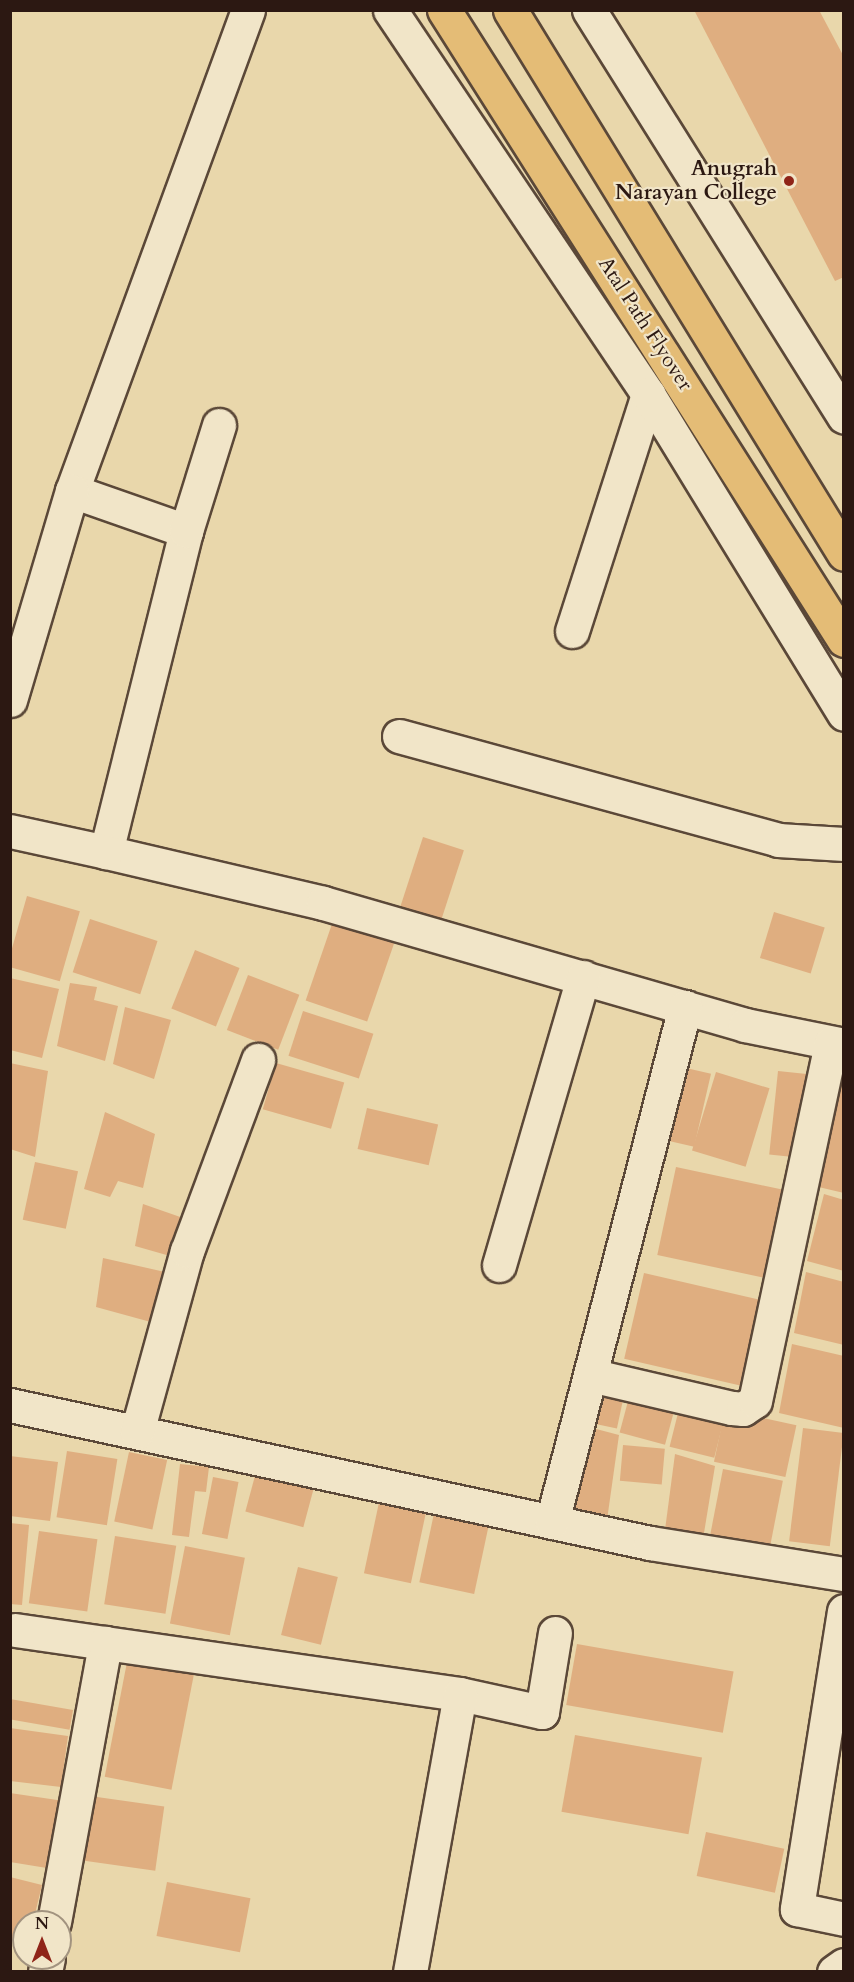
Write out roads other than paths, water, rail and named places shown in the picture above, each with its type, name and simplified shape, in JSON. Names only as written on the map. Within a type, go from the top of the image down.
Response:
[{"type":"main road","name":"Atal Path Flyover","points":[[444,10],[843,640]]},
{"type":"main road","points":[[510,10],[843,554]]},
{"type":"street","points":[[10,700],[72,491],[248,10]]},
{"type":"street","points":[[390,10],[648,394],[843,714]]},
{"type":"street","points":[[589,10],[843,417]]},
{"type":"street","points":[[572,631],[648,394]]},
{"type":"street","points":[[106,852],[186,531],[219,425]]},
{"type":"street","points":[[72,491],[186,531]]},
{"type":"street","points":[[399,736],[778,840],[843,844]]},
{"type":"street","points":[[10,831],[323,903],[685,1007],[837,1044],[754,1401],[743,1408],[732,1407],[590,1375]]},
{"type":"street","points":[[499,1265],[583,978]]},
{"type":"street","points":[[552,1522],[685,1007]]},
{"type":"street","points":[[137,1432],[187,1251],[258,1060]]},
{"type":"street","points":[[10,1405],[552,1522],[843,1574]]},
{"type":"street","points":[[843,1611],[797,1909],[843,1919]]},
{"type":"street","points":[[15,1630],[460,1694],[542,1712],[555,1633]]},
{"type":"street","points":[[56,1910],[105,1643]]},
{"type":"street","points":[[410,1971],[460,1694]]},
{"type":"street","points":[[834,1971],[843,1965]]},
{"type":"place","name":"Anugrah Narayan College","points":[[789,181]]}]
